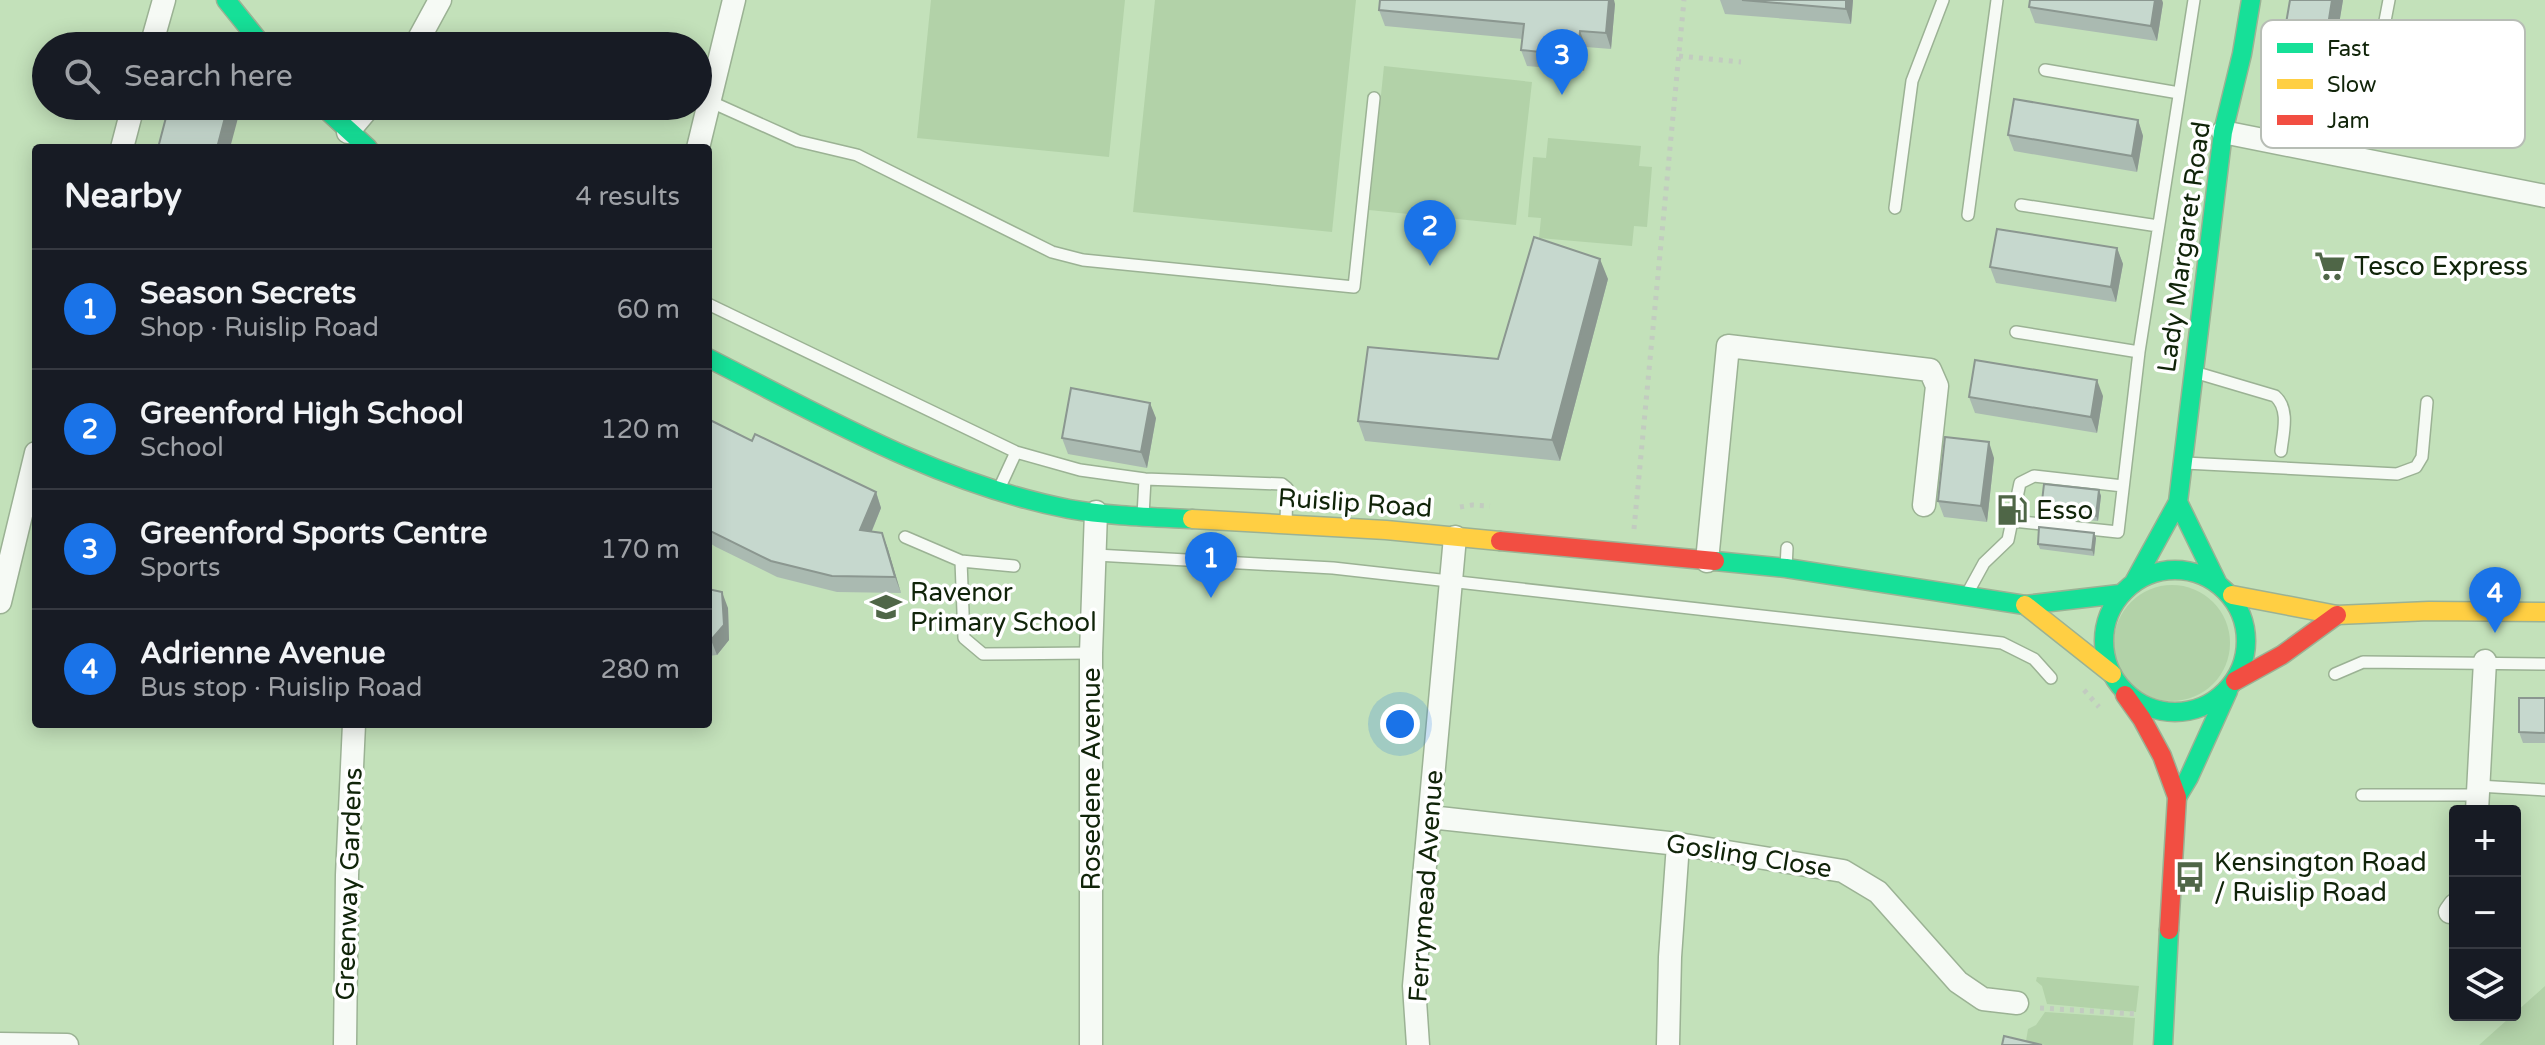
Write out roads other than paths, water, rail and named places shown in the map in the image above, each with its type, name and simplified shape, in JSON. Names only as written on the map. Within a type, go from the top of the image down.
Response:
[{"type":"main road","points":[[226,0],[252,32]]},
{"type":"main road","name":"Lady Margaret Road","points":[[2126,589],[2150,559],[2159,530],[2178,502],[2223,132],[2251,0]]},
{"type":"main road","points":[[336,120],[363,144]]},
{"type":"main road","name":"Ruislip Road","points":[[712,360],[927,466],[998,490],[1070,509],[1286,523],[1786,568],[2025,605],[2126,589]]},
{"type":"main road","points":[[2177,797],[2231,686],[2247,644],[2244,622],[2178,502]]},
{"type":"main road","points":[[2163,1045],[2177,797],[2162,756],[2112,674],[2105,655],[2104,635],[2108,616],[2126,589],[2152,574],[2173,570],[2197,573],[2225,589],[2280,605],[2337,615],[2429,611],[2545,612]]},
{"type":"main road","name":"Ruislip Road","points":[[2025,605],[2112,674]]},
{"type":"main road","points":[[2124,693],[2150,708],[2176,712],[2196,709],[2282,655],[2337,615]]},
{"type":"street","points":[[155,32],[164,0]]},
{"type":"street","points":[[423,32],[440,0]]},
{"type":"street","points":[[712,89],[734,0]]},
{"type":"street","points":[[123,144],[129,120]]},
{"type":"street","points":[[348,132],[358,120]]},
{"type":"street","points":[[699,144],[705,120]]},
{"type":"street","points":[[2223,132],[2261,140]]},
{"type":"street","points":[[2304,148],[2545,196]]},
{"type":"street","points":[[1707,561],[1728,346],[1930,370],[1937,386],[1924,505]]},
{"type":"street","points":[[0,602],[32,470]]},
{"type":"street","name":"Rosedene Avenue","points":[[1091,1045],[1091,653],[1096,512]]},
{"type":"street","name":"Ferrymead Avenue","points":[[1418,1045],[1414,986],[1455,537]]},
{"type":"street","points":[[2478,797],[2485,661]]},
{"type":"street","name":"Greenway Gardens","points":[[345,1045],[347,875],[354,728]]},
{"type":"street","name":"Gosling Close","points":[[1430,817],[1678,844],[1843,871],[1878,892],[1958,982],[1983,999],[2017,1003]]},
{"type":"street","points":[[1668,1045],[1678,844]]},
{"type":"street","points":[[0,1044],[67,1045]]},
{"type":"lane","points":[[1895,208],[1912,81],[1943,0]]},
{"type":"lane","points":[[1968,215],[1997,0]]},
{"type":"lane","points":[[2013,521],[2118,532],[2139,352],[2194,0]]},
{"type":"lane","points":[[2385,20],[2389,0]]},
{"type":"lane","points":[[2045,70],[2179,93]]},
{"type":"lane","points":[[712,102],[798,141],[857,155],[1052,252],[1083,260],[1354,287],[1374,98]]},
{"type":"lane","points":[[2339,155],[2341,148]]},
{"type":"lane","points":[[2021,205],[2158,226]]},
{"type":"lane","points":[[712,306],[1016,452],[1080,470],[1145,479],[1282,484],[1287,488],[1286,523]]},
{"type":"lane","points":[[2016,332],[2139,352]]},
{"type":"lane","points":[[2193,372],[2275,396],[2282,402],[2281,451]]},
{"type":"lane","points":[[2182,463],[2397,474],[2416,467],[2422,457],[2427,402]]},
{"type":"lane","points":[[998,490],[1016,452]]},
{"type":"lane","points":[[1967,594],[1984,563],[2008,540],[2020,483],[2034,476],[2123,486]]},
{"type":"lane","points":[[1142,516],[1145,479]]},
{"type":"lane","points":[[905,537],[961,561],[1014,566]]},
{"type":"lane","points":[[1786,568],[1787,548]]},
{"type":"lane","points":[[1096,555],[1333,568],[2002,643],[2034,659],[2051,678]]},
{"type":"lane","points":[[961,561],[964,638],[983,654],[1091,653]]},
{"type":"lane","points":[[2335,674],[2363,662],[2545,664]]},
{"type":"lane","points":[[2362,795],[2478,797],[2545,790]]},
{"type":"place","name":"Greenford Sports Centre","points":[[1562,95]]},
{"type":"place","name":"Greenford High School","points":[[1430,266]]},
{"type":"place","name":"Tesco Express","points":[[2330,266]]},
{"type":"place","name":"Esso","points":[[2012,510]]},
{"type":"place","name":"Season Secrets","points":[[1211,598]]},
{"type":"place","name":"Ravenor Primary School","points":[[886,607]]},
{"type":"place","name":"Adrienne Avenue","points":[[2495,633]]},
{"type":"place","name":"Kensington Road / Ruislip Road","points":[[2190,877]]}]
